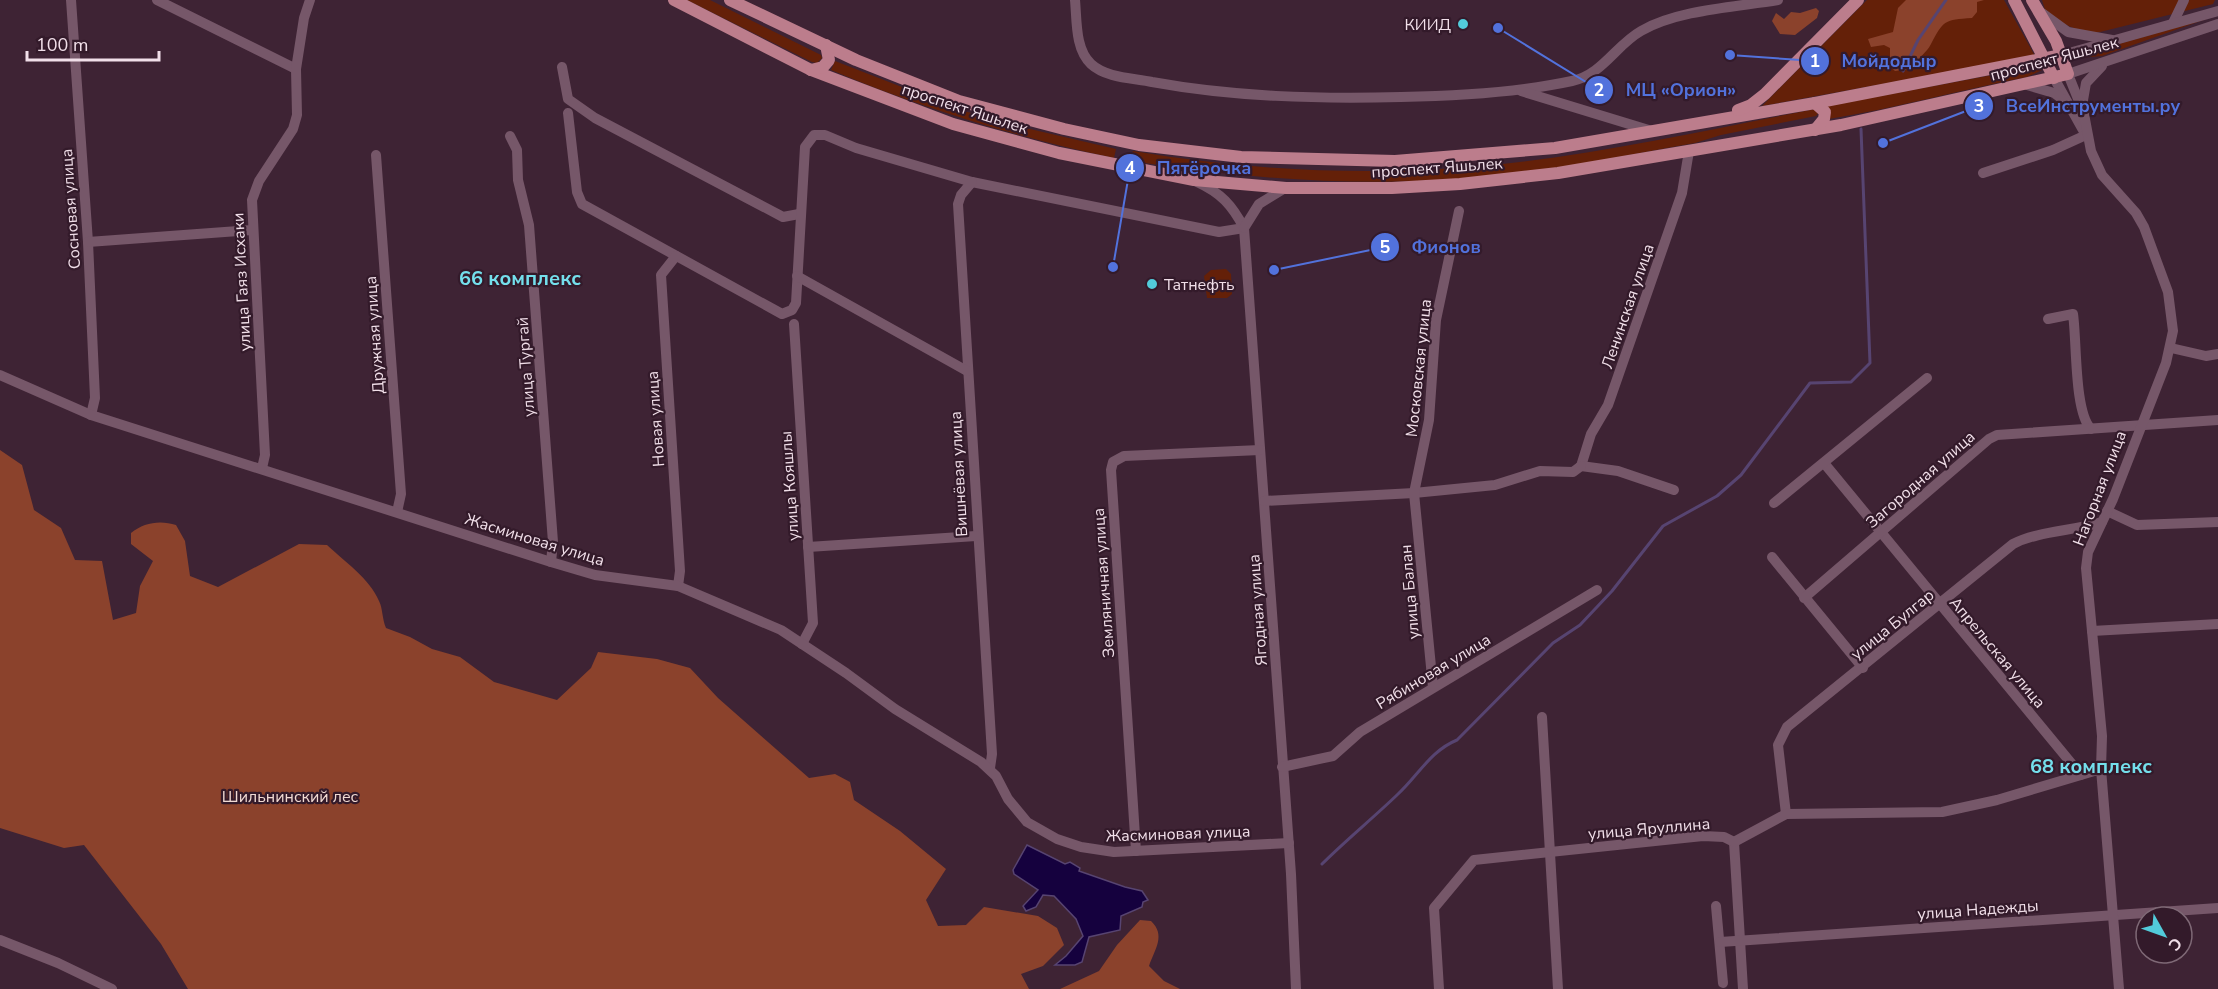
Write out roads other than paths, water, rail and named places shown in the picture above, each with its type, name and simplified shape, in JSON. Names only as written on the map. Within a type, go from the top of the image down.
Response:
[{"type":"main road","name":"проспект Яшьлек","points":[[674,0],[811,70],[953,124],[1059,153],[1194,180],[1286,188],[1392,188],[1460,184],[1558,173],[1815,130],[2027,85],[2068,74]]},
{"type":"main road","name":"проспект Яшьлек","points":[[730,0],[826,45],[958,101],[1064,129],[1139,145],[1241,157],[1395,161],[1555,148],[1815,103],[2062,55]]},
{"type":"main road","points":[[1716,119],[1751,105],[1766,94],[1858,0]]},
{"type":"main road","points":[[2014,0],[2046,58],[2054,78]]},
{"type":"main road","points":[[2032,0],[2062,55],[2068,74]]},
{"type":"main road","points":[[811,70],[823,68],[829,60],[826,45]]},
{"type":"main road","points":[[1815,103],[1825,112],[1824,119],[1815,130]]},
{"type":"main road","points":[[1132,167],[1120,155],[1124,150],[1139,145]]},
{"type":"street","name":"Сосновая улица","points":[[71,0],[88,242],[95,398],[91,415]]},
{"type":"street","points":[[157,0],[296,69]]},
{"type":"street","name":"улица Гаяз Исхаки","points":[[262,468],[265,455],[252,200],[259,181],[293,129],[297,115],[296,69],[304,18],[310,0]]},
{"type":"street","points":[[1075,0],[1081,49],[1091,64],[1110,74],[1226,93],[1336,98],[1456,96],[1518,90],[1584,77],[1599,68],[1629,39],[1653,25],[1671,19],[1778,0]]},
{"type":"street","points":[[2173,23],[2184,0]]},
{"type":"street","name":"проспект Яшьлек","points":[[2062,55],[2218,11]]},
{"type":"street","points":[[2040,12],[2068,32],[2112,40]]},
{"type":"street","name":"проспект Яшьлек","points":[[2068,74],[2104,64],[2218,24]]},
{"type":"street","points":[[2077,110],[2086,83],[2104,64]]},
{"type":"street","points":[[562,67],[568,99],[595,118],[783,217],[799,214]]},
{"type":"street","points":[[2068,74],[2077,110]]},
{"type":"street","points":[[2054,78],[2077,110]]},
{"type":"street","points":[[2027,85],[2054,93],[2077,110]]},
{"type":"street","points":[[1518,90],[1654,132]]},
{"type":"street","name":"Нагорная улица","points":[[2077,110],[2102,175],[2136,213],[2144,227],[2170,302],[2173,331],[2171,348],[2107,511],[2088,552],[2086,568],[2102,736],[2101,769],[2115,915],[2119,989]]},
{"type":"street","points":[[568,113],[577,192],[582,204],[782,314],[792,310],[796,303],[799,214],[805,147],[814,135],[825,135],[856,148],[972,182],[1219,232],[1244,228]]},
{"type":"street","points":[[1983,173],[2054,150],[2086,135]]},
{"type":"street","name":"улица Тургай","points":[[510,136],[517,150],[518,180],[529,225],[553,542],[551,562]]},
{"type":"street","name":"Ленинская улица","points":[[1581,466],[1591,434],[1608,405],[1682,193],[1689,151]]},
{"type":"street","name":"Дружная улица","points":[[376,155],[401,494],[397,512]]},
{"type":"street","points":[[1194,180],[1218,192],[1233,206],[1244,228]]},
{"type":"street","name":"Вишнёвая улица","points":[[972,182],[961,195],[958,204],[976,536],[992,754],[990,768]]},
{"type":"street","points":[[1244,228],[1258,204],[1286,188]]},
{"type":"street","name":"Московская улица","points":[[1414,493],[1429,420],[1436,320],[1459,211]]},
{"type":"street","name":"Ягодная улица","points":[[1244,228],[1288,843],[1296,989]]},
{"type":"street","points":[[88,242],[252,230]]},
{"type":"street","name":"Новая улица","points":[[676,256],[661,275],[680,571],[678,586]]},
{"type":"street","points":[[797,276],[967,371]]},
{"type":"street","points":[[2048,319],[2073,314],[2084,419],[2091,429]]},
{"type":"street","name":"улица Кояшлы","points":[[794,324],[813,623],[802,644]]},
{"type":"street","points":[[2171,348],[2206,356],[2218,354]]},
{"type":"street","name":"Жасминовая улица","points":[[0,375],[91,415],[551,562],[595,575],[678,586],[780,630],[895,710],[990,768],[1014,808],[1027,822],[1057,839],[1090,849],[1136,851],[1288,843]]},
{"type":"street","points":[[1774,504],[1927,378]]},
{"type":"street","name":"Загородная улица","points":[[1804,598],[1989,439],[1998,435],[2218,420]]},
{"type":"street","name":"Земляничная улица","points":[[1136,851],[1111,470],[1113,462],[1124,456],[1260,450]]},
{"type":"street","name":"Апрельская улица","points":[[1824,463],[1880,534],[2081,775]]},
{"type":"street","points":[[1264,501],[1414,493],[1495,485],[1540,471],[1573,472],[1581,466],[1618,471],[1674,490]]},
{"type":"street","name":"улица Балан","points":[[1414,493],[1433,687]]},
{"type":"street","points":[[2107,511],[2137,525],[2218,522]]},
{"type":"street","name":"улица Булгар","points":[[1786,814],[1778,745],[1781,735],[2013,544],[2025,538],[2079,529],[2102,522]]},
{"type":"street","points":[[808,547],[976,536]]},
{"type":"street","points":[[1772,557],[1863,668]]},
{"type":"street","name":"Рябиновая улица","points":[[1282,766],[1333,756],[1360,732],[1597,590]]},
{"type":"street","points":[[2092,632],[2218,624]]},
{"type":"street","points":[[1542,717],[1558,989]]},
{"type":"street","points":[[1743,989],[1734,842],[1786,814],[1942,812],[1988,802],[2101,769]]},
{"type":"street","name":"улица Яруллина","points":[[1439,989],[1434,908],[1474,860],[1549,854],[1703,836],[1724,837],[1734,842]]},
{"type":"street","points":[[1716,906],[1723,983]]},
{"type":"street","name":"улица Надежды","points":[[1720,942],[2218,908]]},
{"type":"street","points":[[0,940],[58,963],[112,989]]},
{"type":"waterway","points":[[1903,71],[1918,40],[1946,0]]},
{"type":"waterway","points":[[1322,864],[1397,795],[1432,757],[1457,740],[1553,643],[1580,625],[1612,591],[1663,526],[1717,496],[1741,475],[1810,383],[1851,382],[1870,363],[1861,129]]},
{"type":"place","name":"КИИД","points":[[1463,24]]},
{"type":"place","name":"МЦ «Орион»","points":[[1498,28]]},
{"type":"place","name":"Мойдодыр","points":[[1730,55]]},
{"type":"place","name":"ВсеИнструменты.ру","points":[[1883,143]]},
{"type":"place","name":"Пятёрочка","points":[[1113,267]]},
{"type":"place","name":"Фионов","points":[[1274,270]]},
{"type":"place","name":"Татнефть","points":[[1152,284]]},
{"type":"district","name":"66 комплекс","points":[[520,278]]},
{"type":"district","name":"68 комплекс","points":[[2091,766]]},
{"type":"park label","name":"Шильнинский лес","points":[[290,796]]}]
